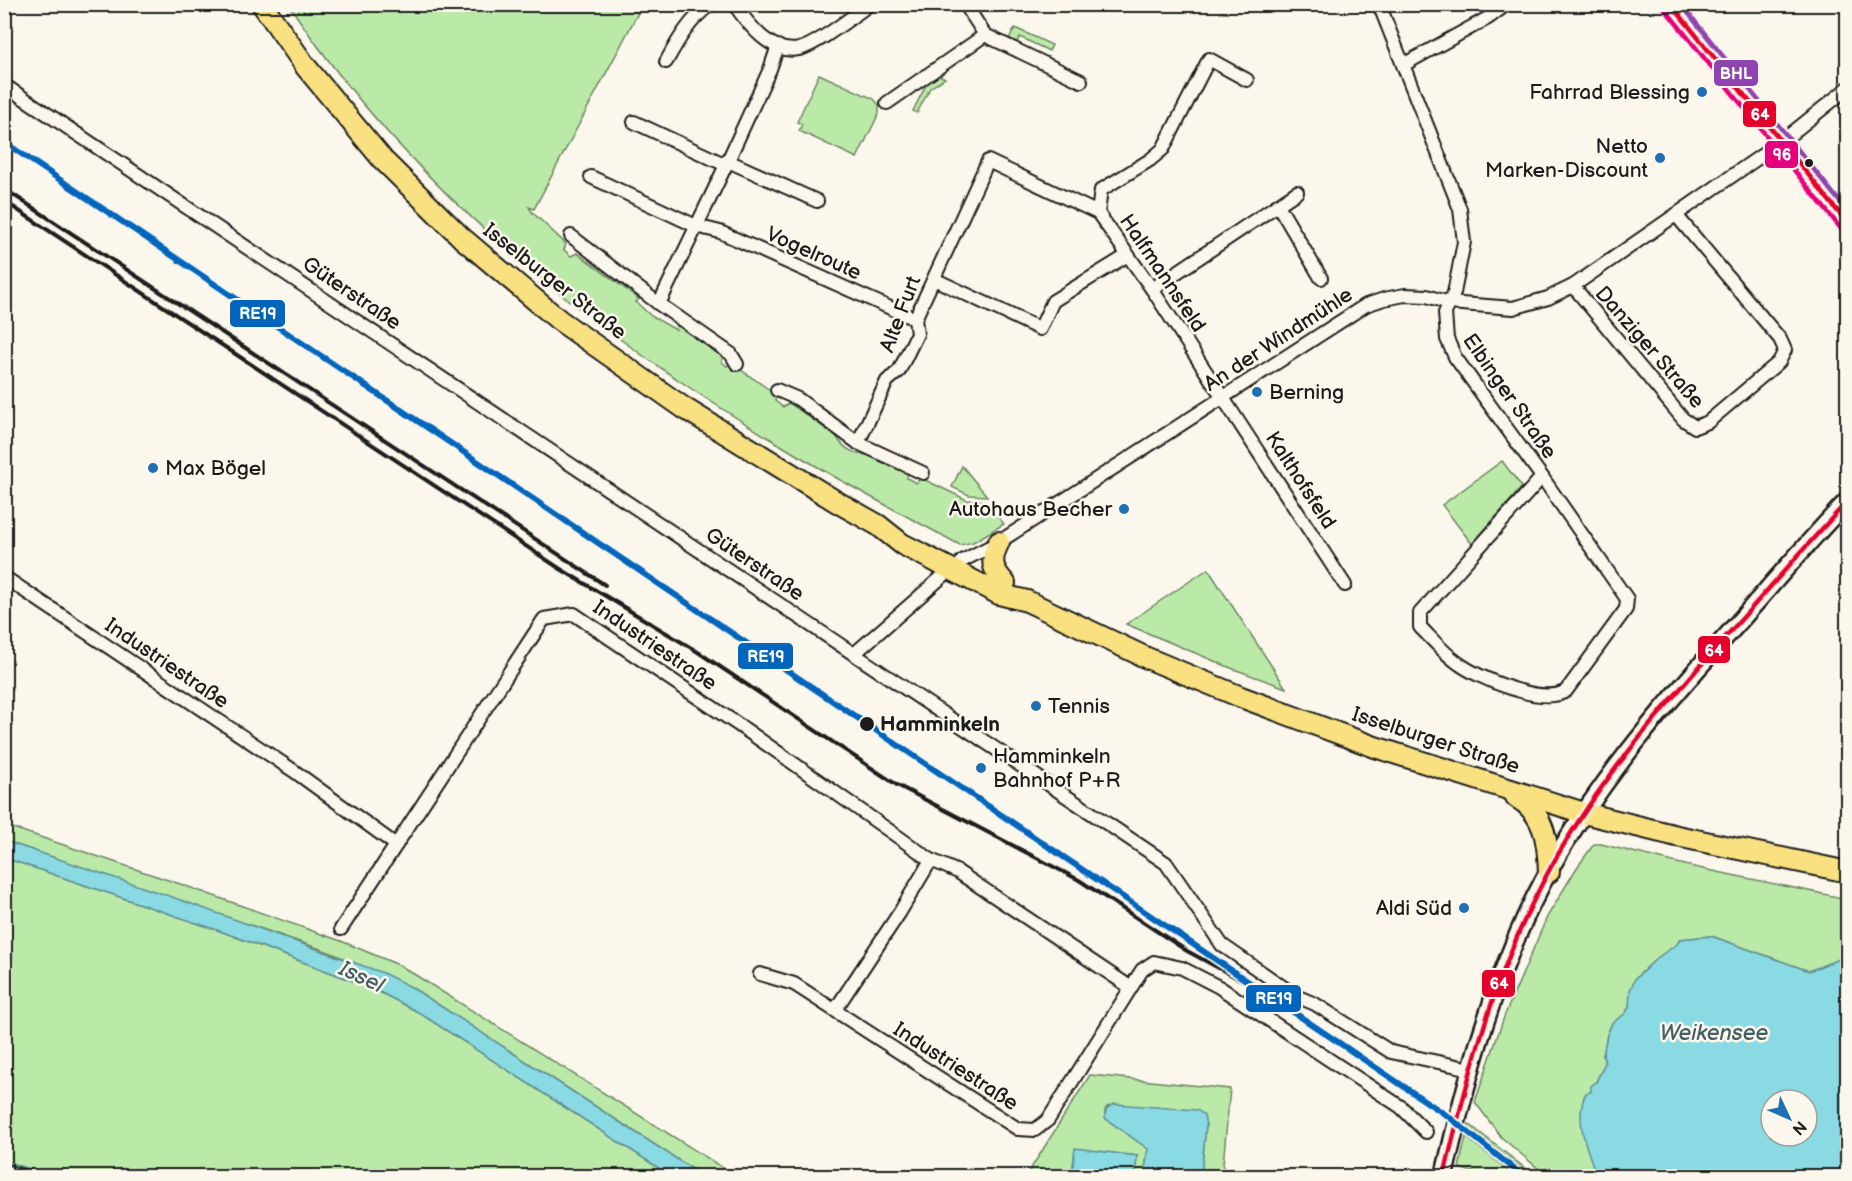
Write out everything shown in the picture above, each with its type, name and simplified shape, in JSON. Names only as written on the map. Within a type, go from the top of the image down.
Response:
[{"type":"main road","name":"Isselburger Straße","points":[[262,4],[306,67],[382,160],[462,238],[559,320],[684,408],[878,525],[902,544],[1005,583],[1027,601]]},
{"type":"main road","points":[[1444,1176],[1471,1069],[1494,994],[1526,917],[1549,872],[1584,813],[1634,743],[1689,677],[1848,500]]},
{"type":"main road","points":[[999,542],[993,555],[993,566],[1005,583]]},
{"type":"main road","name":"Isselburger Straße","points":[[957,565],[999,594],[1027,601],[1147,658],[1241,697],[1375,747],[1584,813],[1677,836],[1848,872]]},
{"type":"main road","points":[[1495,786],[1524,801],[1537,816],[1548,844],[1549,872]]},
{"type":"street","points":[[666,62],[682,33],[711,4]]},
{"type":"street","points":[[734,4],[752,29],[763,38],[783,48],[801,49],[812,44],[870,4]]},
{"type":"street","points":[[965,4],[985,35],[1081,81]]},
{"type":"street","points":[[1379,4],[1460,210],[1464,242],[1454,293],[1449,303]]},
{"type":"street","points":[[1403,64],[1488,18],[1507,4]]},
{"type":"street","points":[[1671,4],[1848,225]]},
{"type":"street","points":[[887,103],[985,35]]},
{"type":"street","points":[[659,304],[727,163],[770,69],[778,46]]},
{"type":"street","points":[[1098,213],[1101,190],[1150,160],[1163,148],[1209,59],[1247,80]]},
{"type":"street","name":"Güterstraße","points":[[4,85],[1166,863],[1222,945],[1296,996],[1315,1004],[1391,1052],[1471,1069]]},
{"type":"street","name":"Danziger Straße","points":[[1449,303],[1513,308],[1548,298],[1573,286],[1781,142],[1848,88]]},
{"type":"street","points":[[634,122],[817,201]]},
{"type":"street","name":"Halfmannsfeld","points":[[988,161],[1098,213],[1152,289],[1223,397]]},
{"type":"street","name":"Alte Furt","points":[[858,443],[887,381],[899,371],[917,334],[915,319],[988,161]]},
{"type":"street","name":"Vogelroute","points":[[591,177],[696,226],[720,232],[915,319]]},
{"type":"street","points":[[1152,289],[1297,192]]},
{"type":"street","points":[[1278,205],[1321,278]]},
{"type":"street","name":"Danziger Straße","points":[[1573,286],[1683,419],[1695,427],[1708,422],[1779,362],[1785,350],[1780,339],[1676,215]]},
{"type":"street","points":[[571,236],[659,304],[731,354],[737,364]]},
{"type":"street","points":[[934,279],[1040,329],[1053,301],[1128,255]]},
{"type":"street","name":"An der Windmühle","points":[[854,654],[957,565],[999,542],[1366,305],[1405,296],[1427,296],[1449,303]]},
{"type":"street","name":"Elbinger Straße","points":[[1449,303],[1445,313],[1445,327],[1447,339],[1455,357],[1542,477],[1627,599],[1626,609],[1566,691],[1560,695],[1528,693],[1499,685],[1457,663],[1420,627],[1420,613],[1542,477]]},
{"type":"street","points":[[777,390],[798,399],[858,443],[923,473]]},
{"type":"street","name":"Kalthofsfeld","points":[[1223,397],[1345,585]]},
{"type":"street","name":"Industriestraße","points":[[4,578],[294,771],[396,845]]},
{"type":"street","name":"Industriestraße","points":[[341,929],[543,619],[574,614],[749,732],[931,860],[958,872],[1130,987]]},
{"type":"street","points":[[835,1010],[900,912],[931,860]]},
{"type":"street","name":"Industriestraße","points":[[760,974],[794,984],[1018,1129],[1035,1130],[1048,1120],[1142,970],[1154,962],[1182,968],[1219,987],[1401,1107],[1426,1132]]},
{"type":"street","points":[[4,1171],[22,1176]]},
{"type":"green space","points":[[289,5],[636,5],[632,10],[638,13],[534,209],[529,207],[532,212],[566,244],[564,250],[571,256],[577,253],[639,299],[636,302],[651,316],[676,330],[677,326],[682,326],[723,355],[722,362],[727,366],[731,363],[777,395],[775,401],[783,407],[789,403],[836,436],[848,449],[877,457],[908,472],[907,478],[916,483],[921,478],[967,500],[985,501],[1004,524],[973,542],[960,545],[844,482],[751,427],[675,378],[602,326],[531,270],[463,210],[400,146],[342,78]]},
{"type":"green space","points":[[1015,28],[1052,45],[1049,51],[1020,37],[1016,44],[1008,41]]},
{"type":"green space","points":[[819,74],[874,99],[879,105],[879,113],[857,158],[799,131],[802,124],[797,122]]},
{"type":"green space","points":[[939,75],[945,78],[930,88],[917,113],[913,111],[927,83]]},
{"type":"green space","points":[[1502,461],[1522,487],[1472,544],[1442,505]]},
{"type":"green space","points":[[962,466],[987,496],[969,495],[952,487]]},
{"type":"green space","points":[[1208,569],[1286,688],[1231,668],[1126,624]]},
{"type":"green space","points":[[4,825],[341,941],[401,966],[736,1176],[703,1176],[411,987],[329,952],[5,841]]},
{"type":"green space","points":[[1594,844],[1847,899],[1847,956],[1809,971],[1711,936],[1680,939],[1678,944],[1657,958],[1635,979],[1629,1007],[1625,1014],[1612,1023],[1607,1035],[1603,1056],[1605,1063],[1591,1092],[1584,1096],[1585,1137],[1597,1176],[1547,1176],[1501,1137],[1475,1102],[1504,1017],[1547,917]]},
{"type":"green space","points":[[5,858],[220,931],[372,988],[418,1012],[671,1176],[32,1176],[5,1167]]},
{"type":"green space","points":[[1090,1075],[1230,1089],[1222,1176],[1201,1176],[1206,1125],[1108,1106],[1105,1110],[1105,1118],[1148,1149],[1144,1176],[1135,1176],[1137,1156],[1075,1149],[1072,1176],[1026,1176]]},
{"type":"green space","points":[[1469,1124],[1535,1176],[1531,1176],[1469,1127]]},
{"type":"green space","points":[[1466,1137],[1515,1176],[1486,1176],[1459,1168]]},
{"type":"water","name":"Issel","points":[[5,841],[175,898],[383,973],[411,987],[703,1176],[671,1176],[418,1012],[372,988],[220,931],[5,858]]},
{"type":"water","name":"Weikensee","points":[[1711,936],[1809,971],[1847,956],[1847,1176],[1597,1176],[1583,1135],[1582,1103],[1586,1093],[1591,1092],[1591,1086],[1596,1082],[1605,1063],[1603,1056],[1612,1023],[1625,1014],[1629,1007],[1630,990],[1635,979],[1657,958],[1677,944],[1680,939]]},
{"type":"water","points":[[1115,1104],[1197,1110],[1204,1115],[1206,1125],[1201,1176],[1144,1176],[1148,1149],[1105,1118],[1107,1109]]},
{"type":"water","points":[[1075,1148],[1137,1156],[1135,1176],[1072,1176]]},
{"type":"waterway","points":[[4,1162],[48,1176]]},
{"type":"railway","points":[[9,192],[605,585]]},
{"type":"railway","points":[[4,201],[559,568],[698,652],[897,785],[1079,880],[1187,951],[1263,992]]},
{"type":"transit line","name":"64","points":[[1671,4],[1848,224]]},
{"type":"transit line","name":"BHL","points":[[1681,4],[1848,212]]},
{"type":"transit line","name":"96","points":[[1665,9],[1842,230]]},
{"type":"transit line","name":"RE19","points":[[4,142],[1449,1117],[1523,1176]]},
{"type":"transit line","name":"64","points":[[1444,1176],[1473,1062],[1497,988],[1527,915],[1563,846],[1606,782],[1653,721],[1848,501]]},
{"type":"place","name":"Fahrrad Blessing","points":[[1702,92]]},
{"type":"place","name":"Netto Marken-Discount","points":[[1660,158]]},
{"type":"place","name":"Berning","points":[[1257,392]]},
{"type":"place","name":"Max Bögel","points":[[153,468]]},
{"type":"place","name":"Autohaus Becher","points":[[1124,509]]},
{"type":"place","name":"Tennis","points":[[1036,706]]},
{"type":"place","name":"Hamminkeln","points":[[867,724]]},
{"type":"place","name":"Hamminkeln Bahnhof P+R","points":[[981,768]]},
{"type":"place","name":"Aldi Süd","points":[[1464,908]]}]
